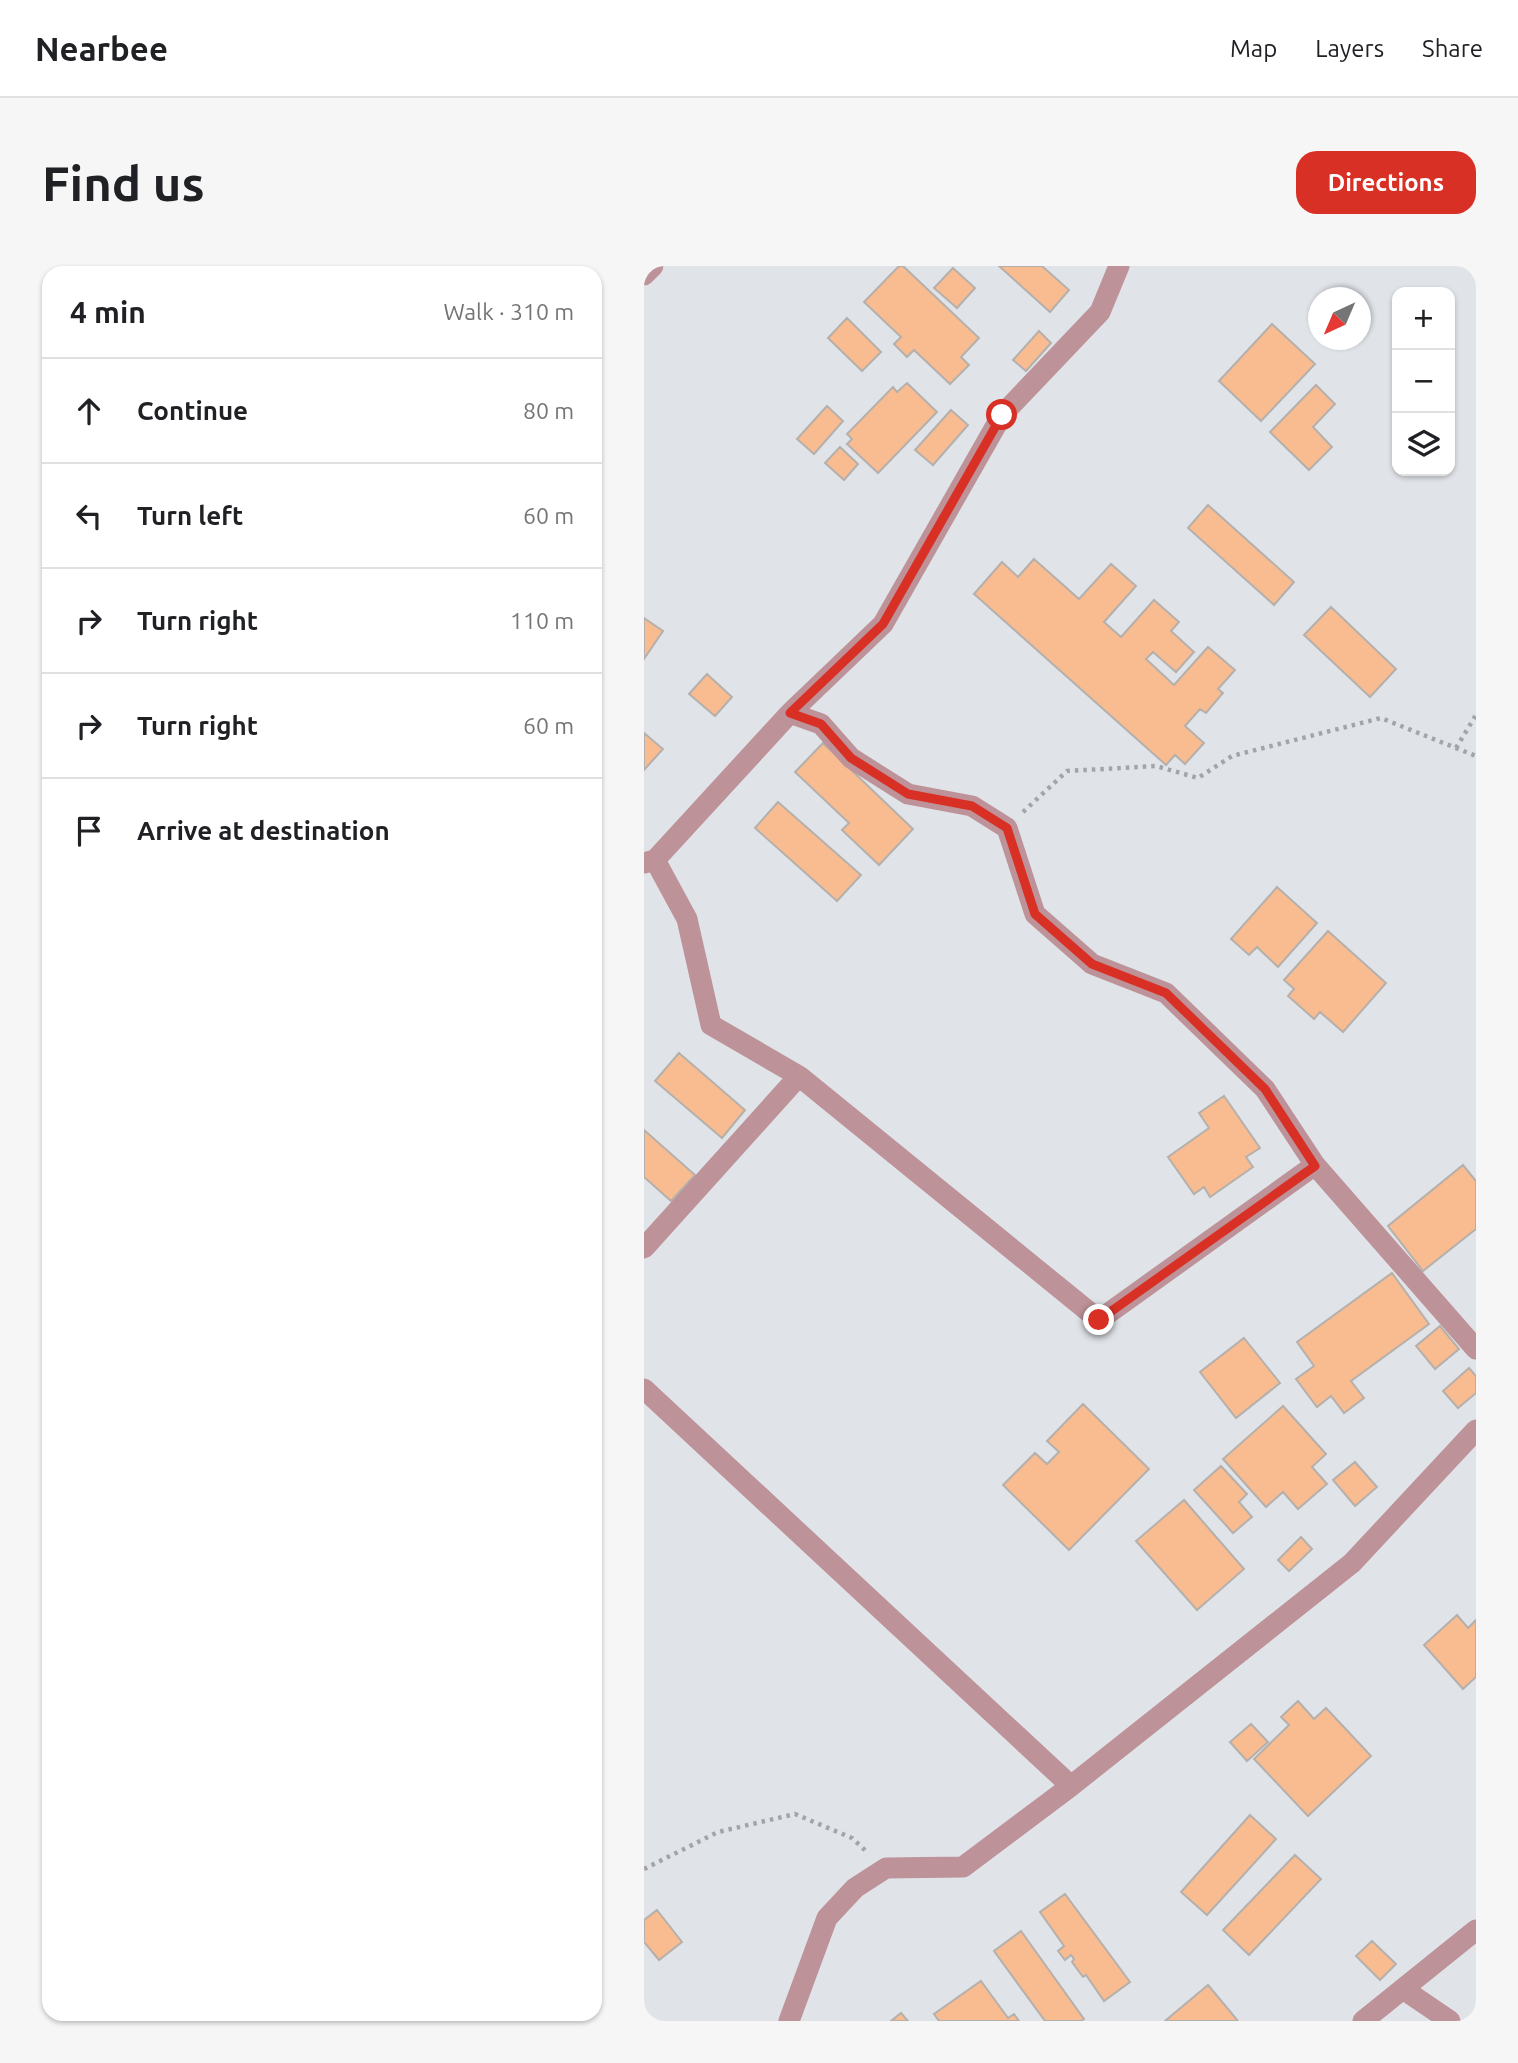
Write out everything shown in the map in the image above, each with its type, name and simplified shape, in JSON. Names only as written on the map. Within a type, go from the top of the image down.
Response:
[{"type":"street","points":[[644,275],[653,266]]},
{"type":"street","points":[[1119,266],[1100,312],[1002,415],[883,624],[790,713],[650,861],[687,919],[711,1025],[799,1076],[1099,1320],[1315,1166]]},
{"type":"street","points":[[790,713],[821,724],[851,758],[908,794],[972,806],[1007,828],[1035,914],[1092,964],[1166,993],[1265,1089],[1315,1166],[1476,1349]]},
{"type":"street","points":[[644,1248],[799,1076]]},
{"type":"street","points":[[644,1389],[1071,1786]]},
{"type":"street","points":[[789,2021],[827,1918],[855,1888],[886,1868],[962,1867],[1071,1786],[1352,1563],[1476,1430]]},
{"type":"street","points":[[1363,2021],[1476,1930]]},
{"type":"street","points":[[1403,1989],[1450,2021]]},
{"type":"path","points":[[1456,748],[1476,715]]},
{"type":"path","points":[[1007,828],[1067,771],[1156,766],[1198,778],[1232,757],[1381,718],[1476,756]]},
{"type":"path","points":[[644,1869],[718,1832],[795,1814],[852,1838],[886,1868]]},
{"type":"building","points":[[899,266],[903,266],[979,338],[961,357],[969,365],[950,384],[914,350],[907,357],[894,344],[901,337],[864,302]]},
{"type":"building","points":[[999,266],[1042,266],[1069,290],[1050,312]]},
{"type":"building","points":[[953,268],[975,288],[957,308],[934,288]]},
{"type":"building","points":[[847,318],[881,352],[862,371],[828,338]]},
{"type":"building","points":[[1272,324],[1315,364],[1261,421],[1219,381]]},
{"type":"building","points":[[1039,331],[1051,343],[1026,371],[1013,360]]},
{"type":"building","points":[[907,383],[937,412],[878,473],[847,444],[852,439],[847,434],[893,387],[897,392]]},
{"type":"building","points":[[1316,385],[1335,404],[1313,427],[1332,447],[1309,470],[1270,432]]},
{"type":"building","points":[[827,406],[843,421],[814,454],[797,439]]},
{"type":"building","points":[[951,410],[968,425],[933,465],[915,450]]},
{"type":"building","points":[[840,447],[858,464],[844,480],[825,463]]},
{"type":"building","points":[[1208,505],[1294,582],[1274,605],[1188,528]]},
{"type":"building","points":[[1034,559],[1079,599],[1111,564],[1136,586],[1104,622],[1121,637],[1154,600],[1179,622],[1171,631],[1194,652],[1176,672],[1153,652],[1146,659],[1174,685],[1208,647],[1235,670],[1218,689],[1223,693],[1206,713],[1200,709],[1185,726],[1204,743],[1185,764],[1175,755],[1166,765],[974,594],[1002,562],[1018,577]]},
{"type":"building","points":[[1331,607],[1396,669],[1370,697],[1304,635]]},
{"type":"building","points":[[644,618],[663,631],[644,659]]},
{"type":"building","points":[[707,674],[732,697],[715,716],[689,694]]},
{"type":"building","points":[[644,733],[663,749],[644,770]]},
{"type":"building","points":[[823,743],[913,829],[879,865],[842,830],[849,823],[795,772]]},
{"type":"building","points":[[778,802],[861,875],[837,901],[755,828]]},
{"type":"building","points":[[1277,887],[1317,923],[1278,967],[1257,947],[1249,955],[1231,939]]},
{"type":"building","points":[[1328,931],[1386,983],[1343,1032],[1320,1012],[1314,1019],[1288,996],[1294,989],[1284,980]]},
{"type":"building","points":[[679,1053],[745,1110],[722,1138],[655,1081]]},
{"type":"building","points":[[1224,1096],[1260,1148],[1246,1157],[1253,1167],[1210,1197],[1204,1187],[1194,1194],[1168,1157],[1209,1128],[1199,1113]]},
{"type":"building","points":[[644,1130],[695,1175],[671,1201],[644,1177]]},
{"type":"building","points":[[1463,1165],[1476,1181],[1476,1229],[1423,1271],[1388,1226]]},
{"type":"building","points":[[1392,1273],[1429,1324],[1351,1381],[1364,1398],[1344,1413],[1331,1396],[1317,1407],[1296,1379],[1314,1366],[1297,1342]]},
{"type":"building","points":[[1440,1326],[1459,1349],[1435,1369],[1416,1346]]},
{"type":"building","points":[[1244,1338],[1280,1383],[1236,1418],[1200,1372]]},
{"type":"building","points":[[1469,1368],[1476,1376],[1476,1393],[1458,1408],[1443,1391]]},
{"type":"building","points":[[1083,1404],[1149,1469],[1069,1550],[1003,1485],[1035,1453],[1047,1464],[1059,1452],[1047,1441]]},
{"type":"building","points":[[1283,1406],[1326,1454],[1312,1467],[1327,1484],[1298,1509],[1283,1492],[1266,1507],[1223,1459]]},
{"type":"building","points":[[1355,1462],[1377,1487],[1355,1506],[1333,1480]]},
{"type":"building","points":[[1221,1466],[1247,1494],[1239,1502],[1252,1517],[1233,1533],[1194,1490]]},
{"type":"building","points":[[1184,1500],[1244,1569],[1197,1610],[1136,1541]]},
{"type":"building","points":[[1301,1537],[1312,1549],[1289,1571],[1278,1560]]},
{"type":"building","points":[[1457,1615],[1468,1628],[1476,1620],[1476,1677],[1463,1689],[1424,1645]]},
{"type":"building","points":[[1298,1701],[1314,1719],[1326,1708],[1371,1756],[1308,1816],[1254,1759],[1289,1725],[1281,1717]]},
{"type":"building","points":[[1251,1724],[1268,1742],[1247,1761],[1230,1742]]},
{"type":"building","points":[[1250,1815],[1276,1839],[1207,1915],[1181,1892]]},
{"type":"building","points":[[1295,1855],[1321,1879],[1249,1955],[1223,1930]]},
{"type":"building","points":[[1065,1894],[1130,1982],[1104,2001],[1086,1975],[1083,1977],[1072,1962],[1074,1959],[1071,1955],[1065,1960],[1058,1951],[1064,1946],[1040,1912]]},
{"type":"building","points":[[657,1910],[682,1942],[659,1960],[644,1942],[644,1920]]},
{"type":"building","points":[[1021,1931],[1084,2019],[1045,2021],[994,1951]]},
{"type":"building","points":[[1372,1941],[1396,1964],[1380,1980],[1356,1956]]},
{"type":"building","points":[[981,1981],[1008,2018],[1014,2014],[1019,2021],[939,2021],[934,2014]]},
{"type":"building","points":[[1208,1985],[1238,2021],[1165,2021]]},
{"type":"building","points":[[901,2013],[908,2021],[891,2021]]},
{"type":"route","points":[[1002,415],[883,624],[790,713],[821,724],[851,758],[908,794],[972,806],[1007,828],[1035,914],[1092,964],[1166,993],[1265,1089],[1315,1166],[1099,1320]]}]
